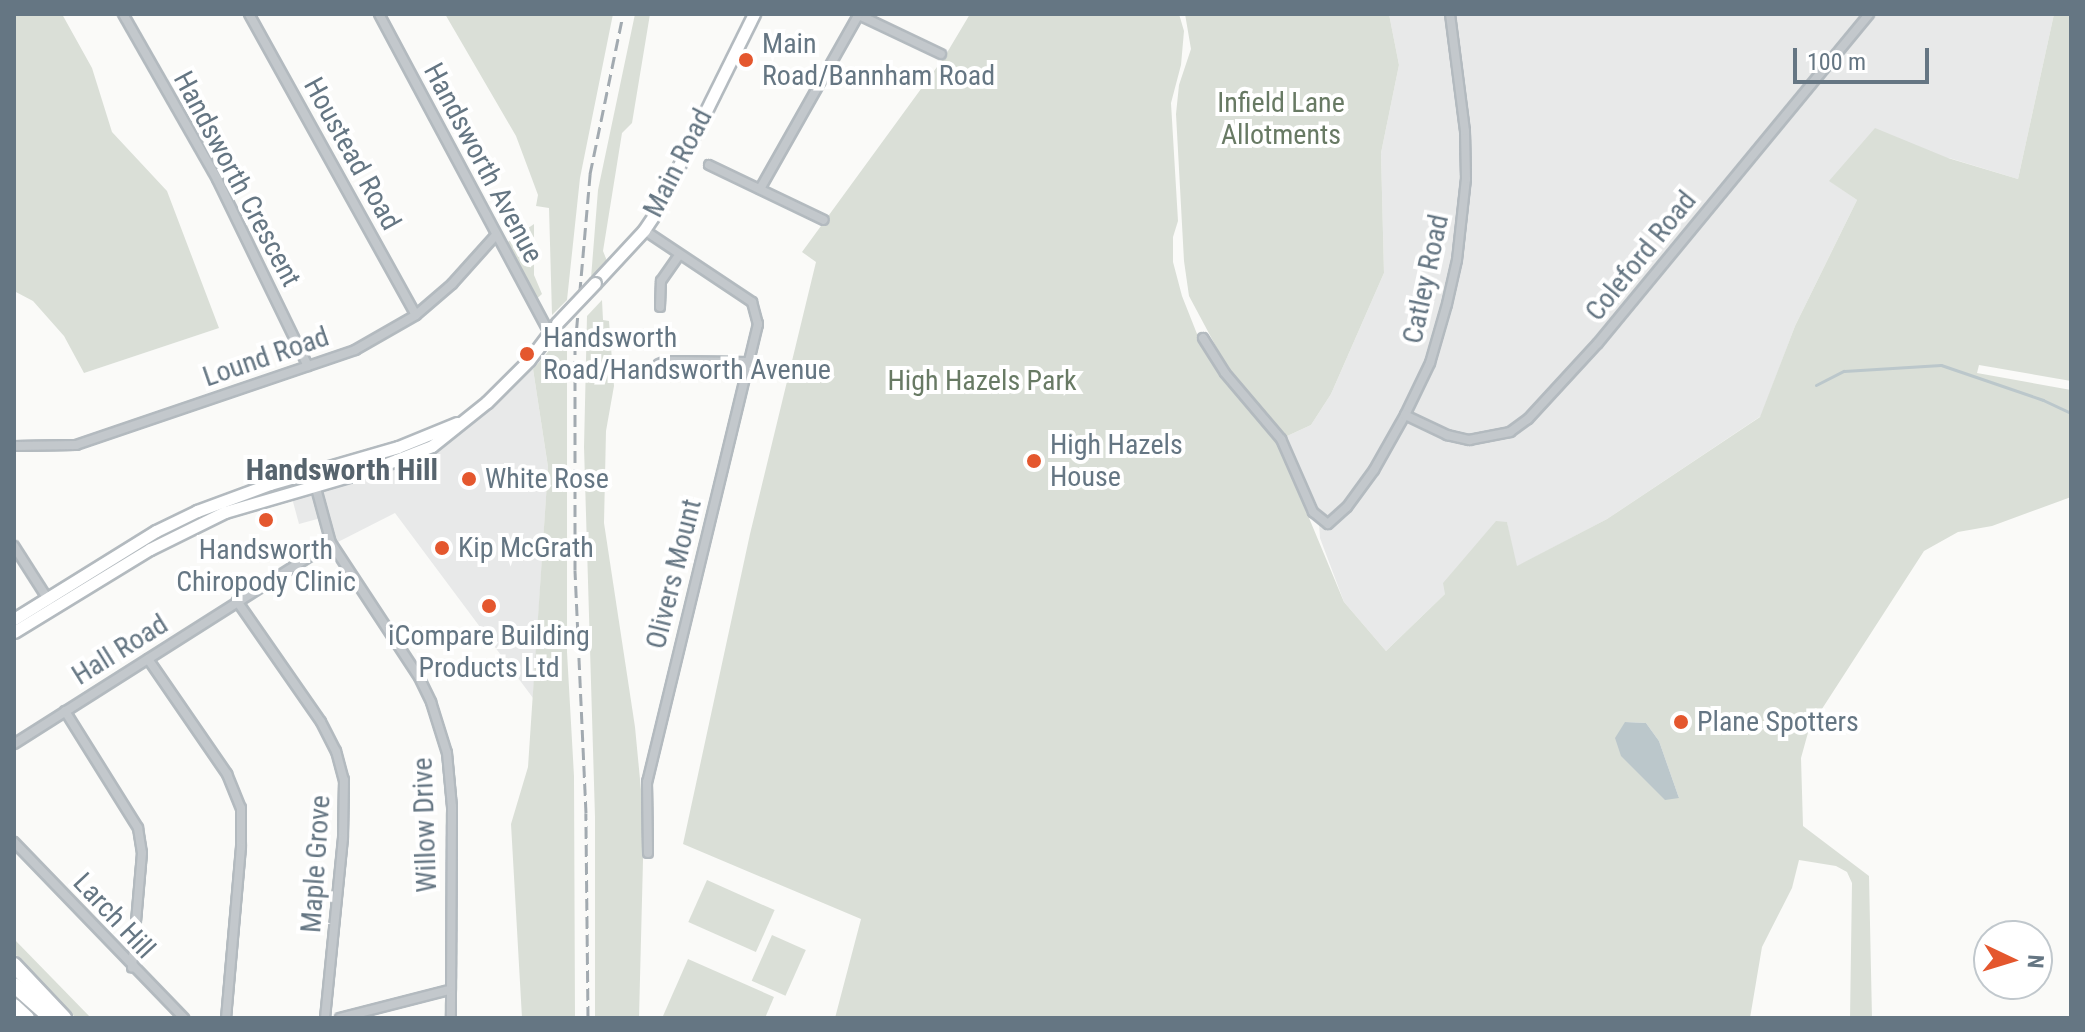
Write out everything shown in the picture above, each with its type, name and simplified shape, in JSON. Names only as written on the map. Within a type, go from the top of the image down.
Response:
[{"type":"highway","points":[[14,965],[64,1018]]},
{"type":"highway","points":[[14,985],[51,1018]]},
{"type":"highway","points":[[14,1006],[27,1018]]},
{"type":"main road","name":"Main Road","points":[[50,604],[189,528],[259,501],[315,487],[423,451],[443,440],[515,375],[553,328],[644,230],[754,14]]},
{"type":"main road","points":[[14,632],[156,531],[197,511],[237,495],[398,447],[465,419]]},
{"type":"main road","points":[[14,619],[50,604]]},
{"type":"street","name":"Handsworth Crescent","points":[[123,14],[217,179],[308,366]]},
{"type":"street","name":"Houstead Road","points":[[249,14],[416,315]]},
{"type":"street","name":"Handsworth Avenue","points":[[379,14],[496,235],[553,328]]},
{"type":"street","points":[[760,189],[858,14],[941,54]]},
{"type":"street","name":"Catley Road","points":[[1203,338],[1225,373],[1281,439],[1313,512],[1328,524],[1347,507],[1374,470],[1405,415],[1430,363],[1449,297],[1462,226],[1465,131],[1450,14]]},
{"type":"street","name":"Coleford Road","points":[[1405,415],[1447,435],[1469,440],[1510,432],[1528,419],[1598,343],[1869,14]]},
{"type":"street","points":[[709,165],[824,220]]},
{"type":"street","points":[[644,230],[679,255],[661,281],[660,307]]},
{"type":"street","name":"Lound Road","points":[[14,446],[76,445],[355,350],[416,315],[452,284],[496,235]]},
{"type":"street","name":"Olivers Mount","points":[[648,853],[647,782],[758,324],[756,308],[679,255]]},
{"type":"street","points":[[659,364],[666,361],[748,362]]},
{"type":"street","name":"Willow Drive","points":[[312,473],[331,543],[419,677],[443,740],[452,807],[451,1018]]},
{"type":"street","name":"Hall Road","points":[[14,744],[331,543]]},
{"type":"street","points":[[14,546],[50,604]]},
{"type":"street","name":"Maple Grove","points":[[237,601],[321,722],[336,751],[344,780],[343,838],[325,1018]]},
{"type":"street","points":[[148,659],[227,774],[241,808],[241,847],[226,1018]]},
{"type":"street","points":[[65,711],[139,831],[142,853],[132,968]]},
{"type":"street","name":"Larch Hill","points":[[14,842],[132,968],[184,1018]]},
{"type":"street","points":[[340,1018],[449,990]]},
{"type":"shaded area","points":[[1389,14],[2054,14],[2018,179],[1949,158],[1830,181],[1857,200],[1795,326],[1761,416],[1607,519],[1516,567],[1507,523],[1445,594],[1386,651],[1344,602],[1320,538],[1318,507],[1285,437],[1311,425],[1331,394],[1384,273],[1381,153],[1399,65]]},
{"type":"shaded area","points":[[527,362],[533,369],[548,467],[533,698],[395,513],[332,545],[321,518],[299,524],[289,487],[412,450],[445,434]]},
{"type":"shaded area","points":[[1625,722],[1646,723],[1659,741],[1679,798],[1665,800],[1621,756],[1615,738]]},
{"type":"green space","points":[[14,14],[62,14],[92,68],[112,132],[167,191],[219,328],[84,373],[64,336],[33,301],[14,291]]},
{"type":"green space","points":[[445,14],[613,14],[580,178],[567,300],[552,315],[549,208],[536,206],[538,195],[516,136]]},
{"type":"green space","points":[[635,14],[650,14],[632,123],[622,133],[603,251],[607,261],[591,278],[598,190]]},
{"type":"green space","name":"High Hazels Park","points":[[970,14],[1179,14],[1184,31],[1181,65],[1171,103],[1178,221],[1173,237],[1173,262],[1182,296],[1201,344],[1277,441],[1344,602],[1386,651],[1445,594],[1443,583],[1496,521],[1507,522],[1517,566],[1607,519],[1760,417],[1795,326],[1857,200],[1829,181],[1875,128],[1948,158],[2018,179],[2054,14],[2071,14],[2071,381],[1979,365],[1977,373],[2071,390],[2071,497],[1992,526],[1958,532],[1924,551],[1809,729],[1801,758],[1803,826],[1869,876],[1872,1018],[1850,1018],[1852,883],[1847,872],[1836,866],[1799,860],[1792,888],[1762,947],[1750,1018],[835,1018],[861,919],[683,844],[750,534],[816,262],[802,252],[945,56]],"holes":[[[1625,722],[1646,723],[1659,741],[1679,798]]]},
{"type":"green space","name":"Infield Lane Allotments","points":[[1185,14],[1389,14],[1399,65],[1381,153],[1384,273],[1331,394],[1311,425],[1285,437],[1228,369],[1189,296],[1184,261],[1176,114],[1179,85],[1191,49]]},
{"type":"green space","points":[[534,224],[534,275],[542,294],[532,303],[505,244]]},
{"type":"green space","points":[[602,300],[603,320],[609,321],[614,386],[606,431],[604,523],[635,727],[644,821],[639,1018],[595,1018],[595,817],[584,447],[587,316]]},
{"type":"green space","points":[[567,337],[567,652],[574,776],[575,1018],[522,1018],[511,824],[528,767],[548,467],[533,369],[553,346]]},
{"type":"green space","points":[[707,880],[775,910],[756,952],[688,922]]},
{"type":"green space","points":[[772,935],[806,950],[785,996],[752,981]]},
{"type":"green space","points":[[14,939],[91,1018],[76,1018],[40,983],[14,953]]},
{"type":"green space","points":[[688,959],[774,997],[765,1018],[663,1016]]},
{"type":"waterway","points":[[1816,385],[1844,371],[1941,365],[2043,400],[2071,413]]},
{"type":"railway","points":[[588,1018],[586,813],[575,570],[575,347],[590,174],[623,14]]},
{"type":"place","name":"Main Road/Bannham Road","points":[[746,60]]},
{"type":"place","name":"Handsworth Road/Handsworth Avenue","points":[[527,354]]},
{"type":"place","name":"High Hazels House","points":[[1034,461]]},
{"type":"place","name":"White Rose","points":[[469,479]]},
{"type":"place","name":"Handsworth Chiropody Clinic","points":[[266,520]]},
{"type":"place","name":"Kip McGrath","points":[[442,548]]},
{"type":"place","name":"iCompare Building Products Ltd","points":[[489,606]]},
{"type":"place","name":"Plane Spotters","points":[[1681,722]]},
{"type":"district","name":"Handsworth Hill","points":[[342,470]]}]
